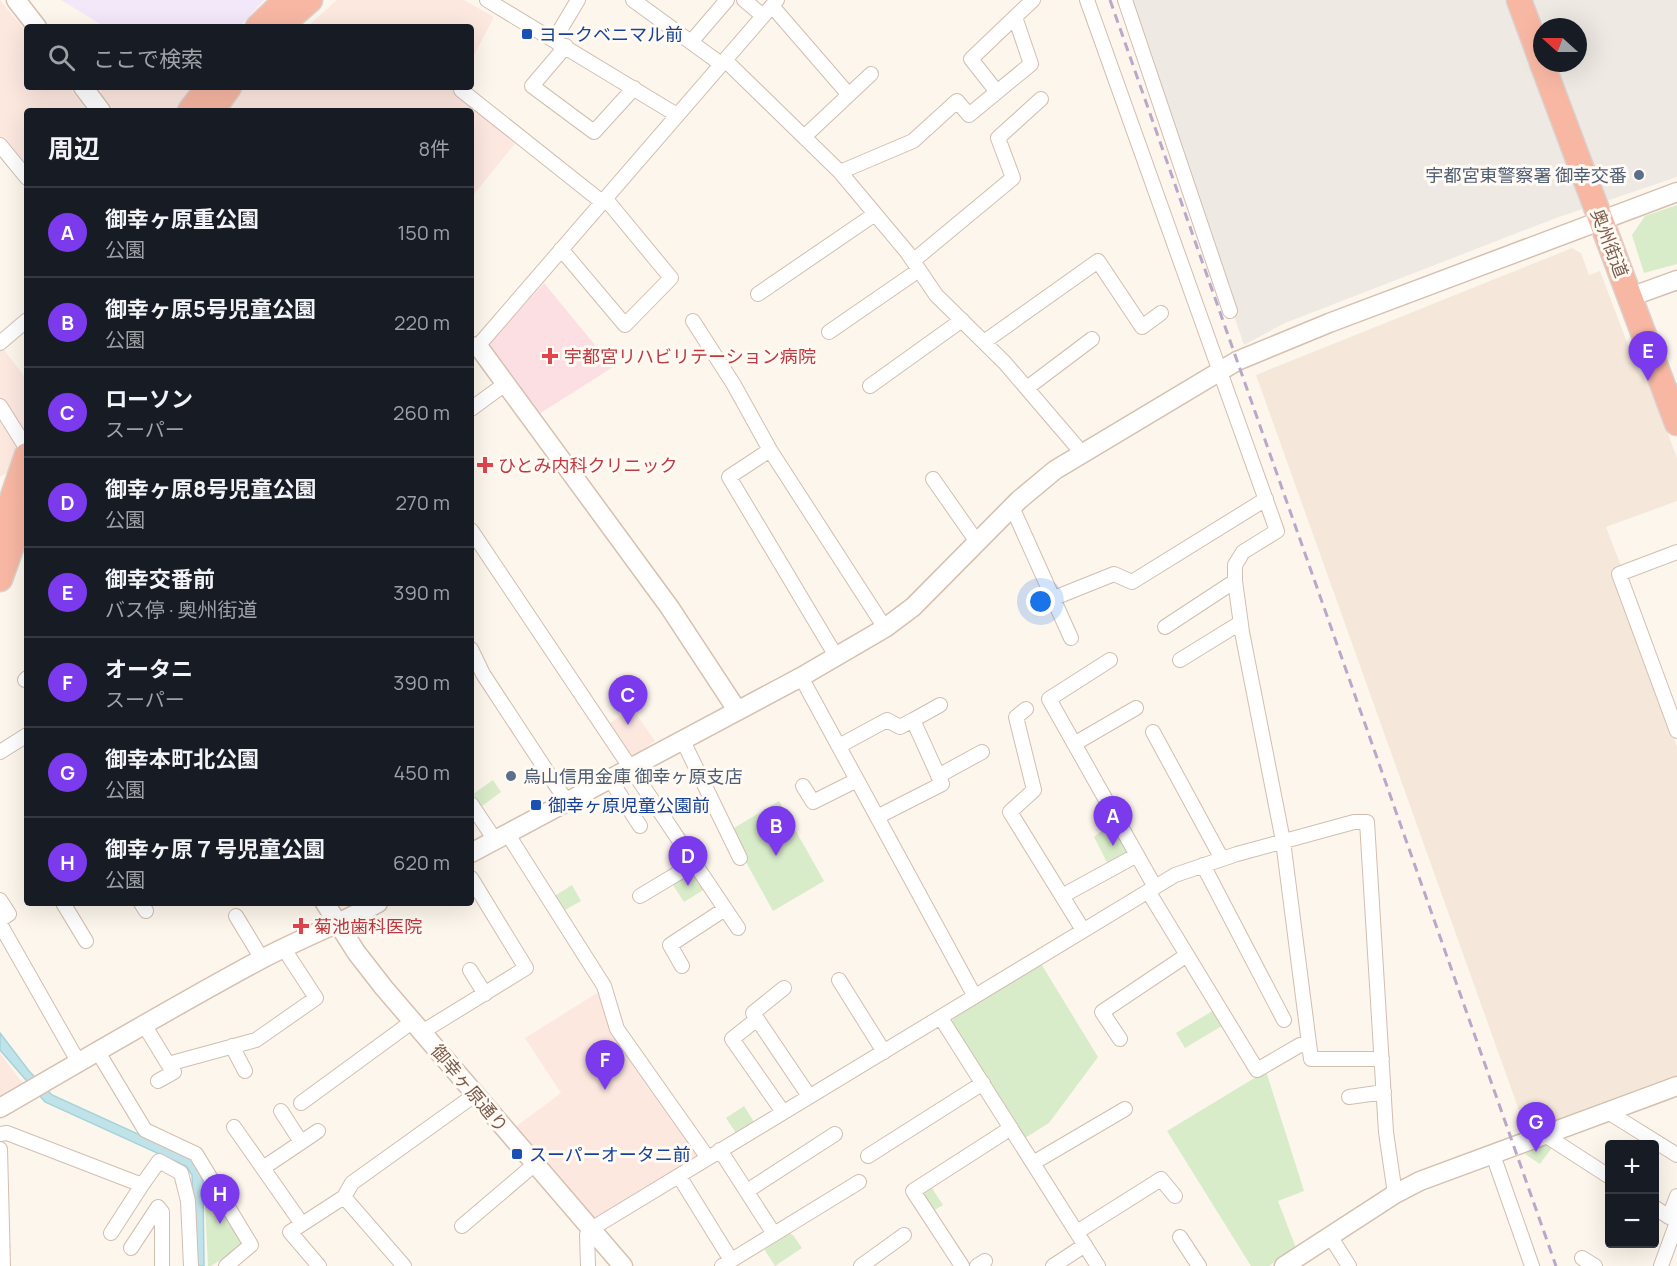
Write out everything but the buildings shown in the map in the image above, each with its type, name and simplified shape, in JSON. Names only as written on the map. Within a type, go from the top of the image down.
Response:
[{"type":"highway","points":[[261,24],[286,0]]},
{"type":"highway","points":[[282,24],[310,0]]},
{"type":"highway","name":"奥州街道","points":[[1519,0],[1533,38]]},
{"type":"highway","name":"奥州街道","points":[[1546,72],[1677,423]]},
{"type":"highway","points":[[192,108],[206,90]]},
{"type":"highway","points":[[214,108],[227,90]]},
{"type":"highway","points":[[0,534],[24,464]]},
{"type":"highway","points":[[0,579],[24,512]]},
{"type":"street","points":[[16,0],[35,24]]},
{"type":"street","points":[[489,0],[677,115]]},
{"type":"street","points":[[578,0],[560,43],[532,86],[594,132],[634,88]]},
{"type":"street","points":[[633,0],[723,62],[840,172],[916,265],[936,295],[1027,388],[1082,453]]},
{"type":"street","points":[[650,12],[658,0]]},
{"type":"street","points":[[691,42],[727,0]]},
{"type":"street","points":[[744,0],[771,7],[849,95]]},
{"type":"street","points":[[997,92],[971,59],[1033,0]]},
{"type":"street","points":[[1087,0],[1277,531],[1243,552],[1235,565],[1235,581],[1240,622],[1283,841],[1311,1059],[1382,1059]]},
{"type":"street","points":[[1125,0],[1230,311]]},
{"type":"street","points":[[737,710],[670,608],[474,344],[561,249],[771,7]]},
{"type":"street","points":[[840,172],[913,141],[957,101],[969,115],[1030,64],[1015,17]]},
{"type":"street","points":[[804,137],[871,74]]},
{"type":"street","points":[[85,90],[99,108]]},
{"type":"street","points":[[461,90],[604,200],[671,278],[625,324],[561,249]]},
{"type":"street","points":[[829,332],[916,265],[1013,178],[998,138],[1041,99]]},
{"type":"street","points":[[0,145],[24,174]]},
{"type":"street","points":[[474,851],[801,677],[885,628],[912,607],[1012,507],[1055,470],[1244,357],[1600,219],[1677,192]]},
{"type":"street","points":[[758,294],[875,214]]},
{"type":"street","points":[[984,342],[1098,261],[1142,327],[1161,313]]},
{"type":"street","points":[[1630,297],[1677,279]]},
{"type":"street","points":[[870,386],[962,320]]},
{"type":"street","points":[[693,321],[734,385],[770,450],[885,628]]},
{"type":"street","points":[[0,343],[24,323]]},
{"type":"street","points":[[1027,388],[1092,339]]},
{"type":"street","points":[[474,407],[505,384]]},
{"type":"street","points":[[0,406],[24,444]]},
{"type":"street","points":[[770,450],[729,477],[836,656]]},
{"type":"street","points":[[933,479],[977,542]]},
{"type":"street","points":[[1054,598],[1114,574],[1132,582],[1266,499]]},
{"type":"street","points":[[1012,507],[1071,638]]},
{"type":"street","points":[[474,534],[738,928]]},
{"type":"street","points":[[1677,552],[1619,574],[1677,731]]},
{"type":"street","points":[[1165,627],[1235,581]]},
{"type":"street","points":[[1180,660],[1240,622]]},
{"type":"street","points":[[474,655],[483,674],[567,802]]},
{"type":"street","points":[[1110,660],[1049,699],[1137,855],[1151,889],[1187,955],[1257,1070],[1300,1045],[1309,1046]]},
{"type":"street","points":[[801,677],[974,995]]},
{"type":"street","points":[[839,746],[887,720],[900,727],[940,705]]},
{"type":"street","points":[[1074,744],[1136,708]]},
{"type":"street","points":[[1026,709],[1016,717],[1034,790],[1011,812],[1083,930]]},
{"type":"street","points":[[877,817],[942,784],[913,720]]},
{"type":"street","points":[[1153,732],[1222,859]]},
{"type":"street","points":[[0,752],[24,737]]},
{"type":"street","points":[[682,740],[740,858]]},
{"type":"street","points":[[938,776],[982,752]]},
{"type":"street","points":[[610,779],[640,826]]},
{"type":"street","points":[[803,786],[813,802],[857,780]]},
{"type":"street","points":[[474,807],[501,837],[604,987],[618,1029],[708,1158]]},
{"type":"street","points":[[588,1266],[587,1235],[591,1229],[1175,875],[1222,859],[1354,822],[1366,822],[1384,1092],[1395,1194]]},
{"type":"street","points":[[1062,896],[1137,855]]},
{"type":"street","points":[[640,896],[694,863]]},
{"type":"street","points":[[1203,865],[1284,1020]]},
{"type":"street","points":[[301,1102],[418,1027],[485,994],[526,968],[474,883]]},
{"type":"street","points":[[0,900],[9,914],[0,922],[78,1063]]},
{"type":"street","points":[[65,906],[86,941]]},
{"type":"street","name":"御幸ヶ原通り","points":[[327,906],[356,952],[623,1266]]},
{"type":"street","points":[[0,1108],[98,1052],[143,1023],[262,959],[372,906]]},
{"type":"street","points":[[682,966],[670,945],[725,909]]},
{"type":"street","points":[[236,916],[262,959]]},
{"type":"street","points":[[168,1064],[256,1040],[316,998],[284,949]]},
{"type":"street","points":[[1120,1039],[1102,1012],[1187,955]]},
{"type":"street","points":[[470,970],[485,994]]},
{"type":"street","points":[[839,980],[884,1052]]},
{"type":"street","points":[[784,988],[753,1013],[809,1096]]},
{"type":"street","points":[[941,1018],[1098,1266]]},
{"type":"street","points":[[757,1019],[732,1039],[783,1112]]},
{"type":"street","points":[[143,1023],[174,1072],[158,1081]]},
{"type":"street","points":[[232,1046],[245,1071]]},
{"type":"street","points":[[98,1052],[144,1130],[196,1154],[251,1245],[229,1265]]},
{"type":"street","points":[[868,1156],[982,1083]]},
{"type":"street","points":[[1284,1266],[1395,1194],[1420,1181],[1677,1086]]},
{"type":"street","points":[[1348,1097],[1384,1092]]},
{"type":"street","points":[[319,1266],[290,1232],[344,1197],[352,1183],[476,1094]]},
{"type":"street","points":[[1033,1163],[1125,1109]]},
{"type":"street","points":[[281,1111],[301,1142]]},
{"type":"street","points":[[1608,1112],[1677,1155]]},
{"type":"street","points":[[234,1127],[302,1224]]},
{"type":"street","points":[[962,1266],[913,1191],[1011,1128]]},
{"type":"street","points":[[263,1168],[318,1131]]},
{"type":"street","points":[[0,1134],[7,1133],[142,1185]]},
{"type":"street","points":[[747,1191],[835,1134]]},
{"type":"street","points":[[1545,1135],[1605,1175]]},
{"type":"street","points":[[0,1149],[2,1263]]},
{"type":"street","points":[[720,1150],[774,1234]]},
{"type":"street","points":[[1494,1155],[1532,1266]]},
{"type":"street","points":[[111,1233],[159,1161],[181,1173],[188,1201],[191,1266]]},
{"type":"street","points":[[462,1226],[535,1164]]},
{"type":"street","points":[[679,1176],[726,1263],[859,1182]]},
{"type":"street","points":[[1077,1232],[1161,1179],[1175,1196]]},
{"type":"street","points":[[1659,1210],[1669,1216],[1677,1196]]},
{"type":"street","points":[[344,1197],[404,1266]]},
{"type":"street","points":[[131,1248],[158,1207],[162,1212],[162,1266]]},
{"type":"street","points":[[1661,1266],[1677,1222]]},
{"type":"street","points":[[861,1266],[904,1235]]},
{"type":"street","points":[[1330,1236],[1348,1266]]},
{"type":"street","points":[[1180,1237],[1199,1266]]},
{"type":"street","points":[[1053,1266],[1085,1245]]},
{"type":"street","points":[[1582,1258],[1595,1266]]},
{"type":"shaded area","points":[[0,0],[24,29],[24,90],[71,90],[85,108],[24,108],[24,167],[0,138]]},
{"type":"shaded area","points":[[61,0],[264,0],[242,24],[100,24]]},
{"type":"shaded area","points":[[337,0],[464,0],[494,17],[474,55],[474,24],[310,24]]},
{"type":"shaded area","points":[[1126,0],[1677,0],[1677,177],[1556,218],[1285,323],[1244,345]]},
{"type":"shaded area","points":[[103,90],[191,90],[179,108],[112,108],[99,92]]},
{"type":"shaded area","points":[[240,90],[461,90],[518,140],[474,194],[474,108],[225,108]]},
{"type":"shaded area","points":[[1572,248],[1581,253],[1589,275],[1600,271],[1637,369],[1650,386],[1677,458],[1677,501],[1606,527],[1621,566],[1613,570],[1677,747],[1677,1075],[1526,1130],[1256,375]]},
{"type":"shaded area","name":"宇都宮リハビリテーション病院","points":[[544,283],[613,367],[536,416],[489,344]]},
{"type":"shaded area","points":[[2,347],[24,376],[24,434],[11,470],[0,477],[0,349]]},
{"type":"shaded area","points":[[632,708],[655,741],[630,758],[607,725]]},
{"type":"shaded area","points":[[597,993],[699,1157],[593,1222],[514,1128],[561,1093],[525,1038]]},
{"type":"shaded area","points":[[0,1053],[24,1085],[0,1098]]},
{"type":"green space","points":[[1677,205],[1677,264],[1644,273],[1632,235],[1645,216]]},
{"type":"green space","points":[[1042,592],[1048,594],[1054,609],[1036,617],[1029,598]]},
{"type":"green space","points":[[493,780],[501,792],[482,806],[474,793]]},
{"type":"green space","points":[[779,801],[824,881],[773,911],[729,831]]},
{"type":"green space","points":[[1112,822],[1132,856],[1110,868],[1094,837]]},
{"type":"green space","points":[[693,871],[705,889],[684,902],[671,882]]},
{"type":"green space","points":[[572,885],[581,901],[561,910],[553,897]]},
{"type":"green space","points":[[1040,962],[1098,1057],[1049,1123],[1025,1138],[951,1023],[957,1012]]},
{"type":"green space","points":[[1214,1010],[1225,1024],[1185,1048],[1176,1033]]},
{"type":"green space","points":[[1266,1071],[1304,1191],[1278,1201],[1296,1248],[1269,1266],[1251,1266],[1167,1131]]},
{"type":"green space","points":[[744,1106],[754,1122],[736,1133],[726,1118]]},
{"type":"green space","points":[[1546,1142],[1553,1146],[1540,1164],[1525,1154],[1524,1150]]},
{"type":"green space","points":[[204,1183],[209,1183],[243,1239],[241,1247],[211,1266],[208,1266]]},
{"type":"green space","points":[[930,1185],[943,1205],[933,1211],[923,1196],[925,1189]]},
{"type":"green space","points":[[788,1233],[793,1235],[802,1248],[775,1266],[764,1249]]},
{"type":"water","points":[[0,1033],[29,1071],[52,1095],[195,1160],[203,1182],[204,1266],[196,1266],[192,1175],[186,1166],[45,1102],[0,1050]]},
{"type":"railway","points":[[1110,0],[1556,1266]]},
{"type":"place","name":"ヨークベニマル前","points":[[527,34]]},
{"type":"place","name":"宇都宮東警察署 御幸交番","points":[[1639,175]]},
{"type":"place","name":"宇都宮リハビリテーション病院","points":[[550,356]]},
{"type":"place","name":"御幸交番前","points":[[1648,381]]},
{"type":"place","name":"ひとみ内科クリニック","points":[[485,465]]},
{"type":"place","name":"ローソン","points":[[628,725]]},
{"type":"place","name":"烏山信用金庫 御幸ヶ原支店","points":[[511,776]]},
{"type":"place","name":"御幸ヶ原児童公園前","points":[[536,805]]},
{"type":"place","name":"御幸ヶ原重公園","points":[[1113,846]]},
{"type":"place","name":"御幸ヶ原5号児童公園","points":[[776,856]]},
{"type":"place","name":"御幸ヶ原8号児童公園","points":[[688,886]]},
{"type":"place","name":"菊池歯科医院","points":[[301,926]]},
{"type":"place","name":"オータニ","points":[[605,1090]]},
{"type":"place","name":"御幸本町北公園","points":[[1536,1152]]},
{"type":"place","name":"スーパーオータニ前","points":[[517,1154]]},
{"type":"place","name":"御幸ヶ原７号児童公園","points":[[220,1224]]}]
